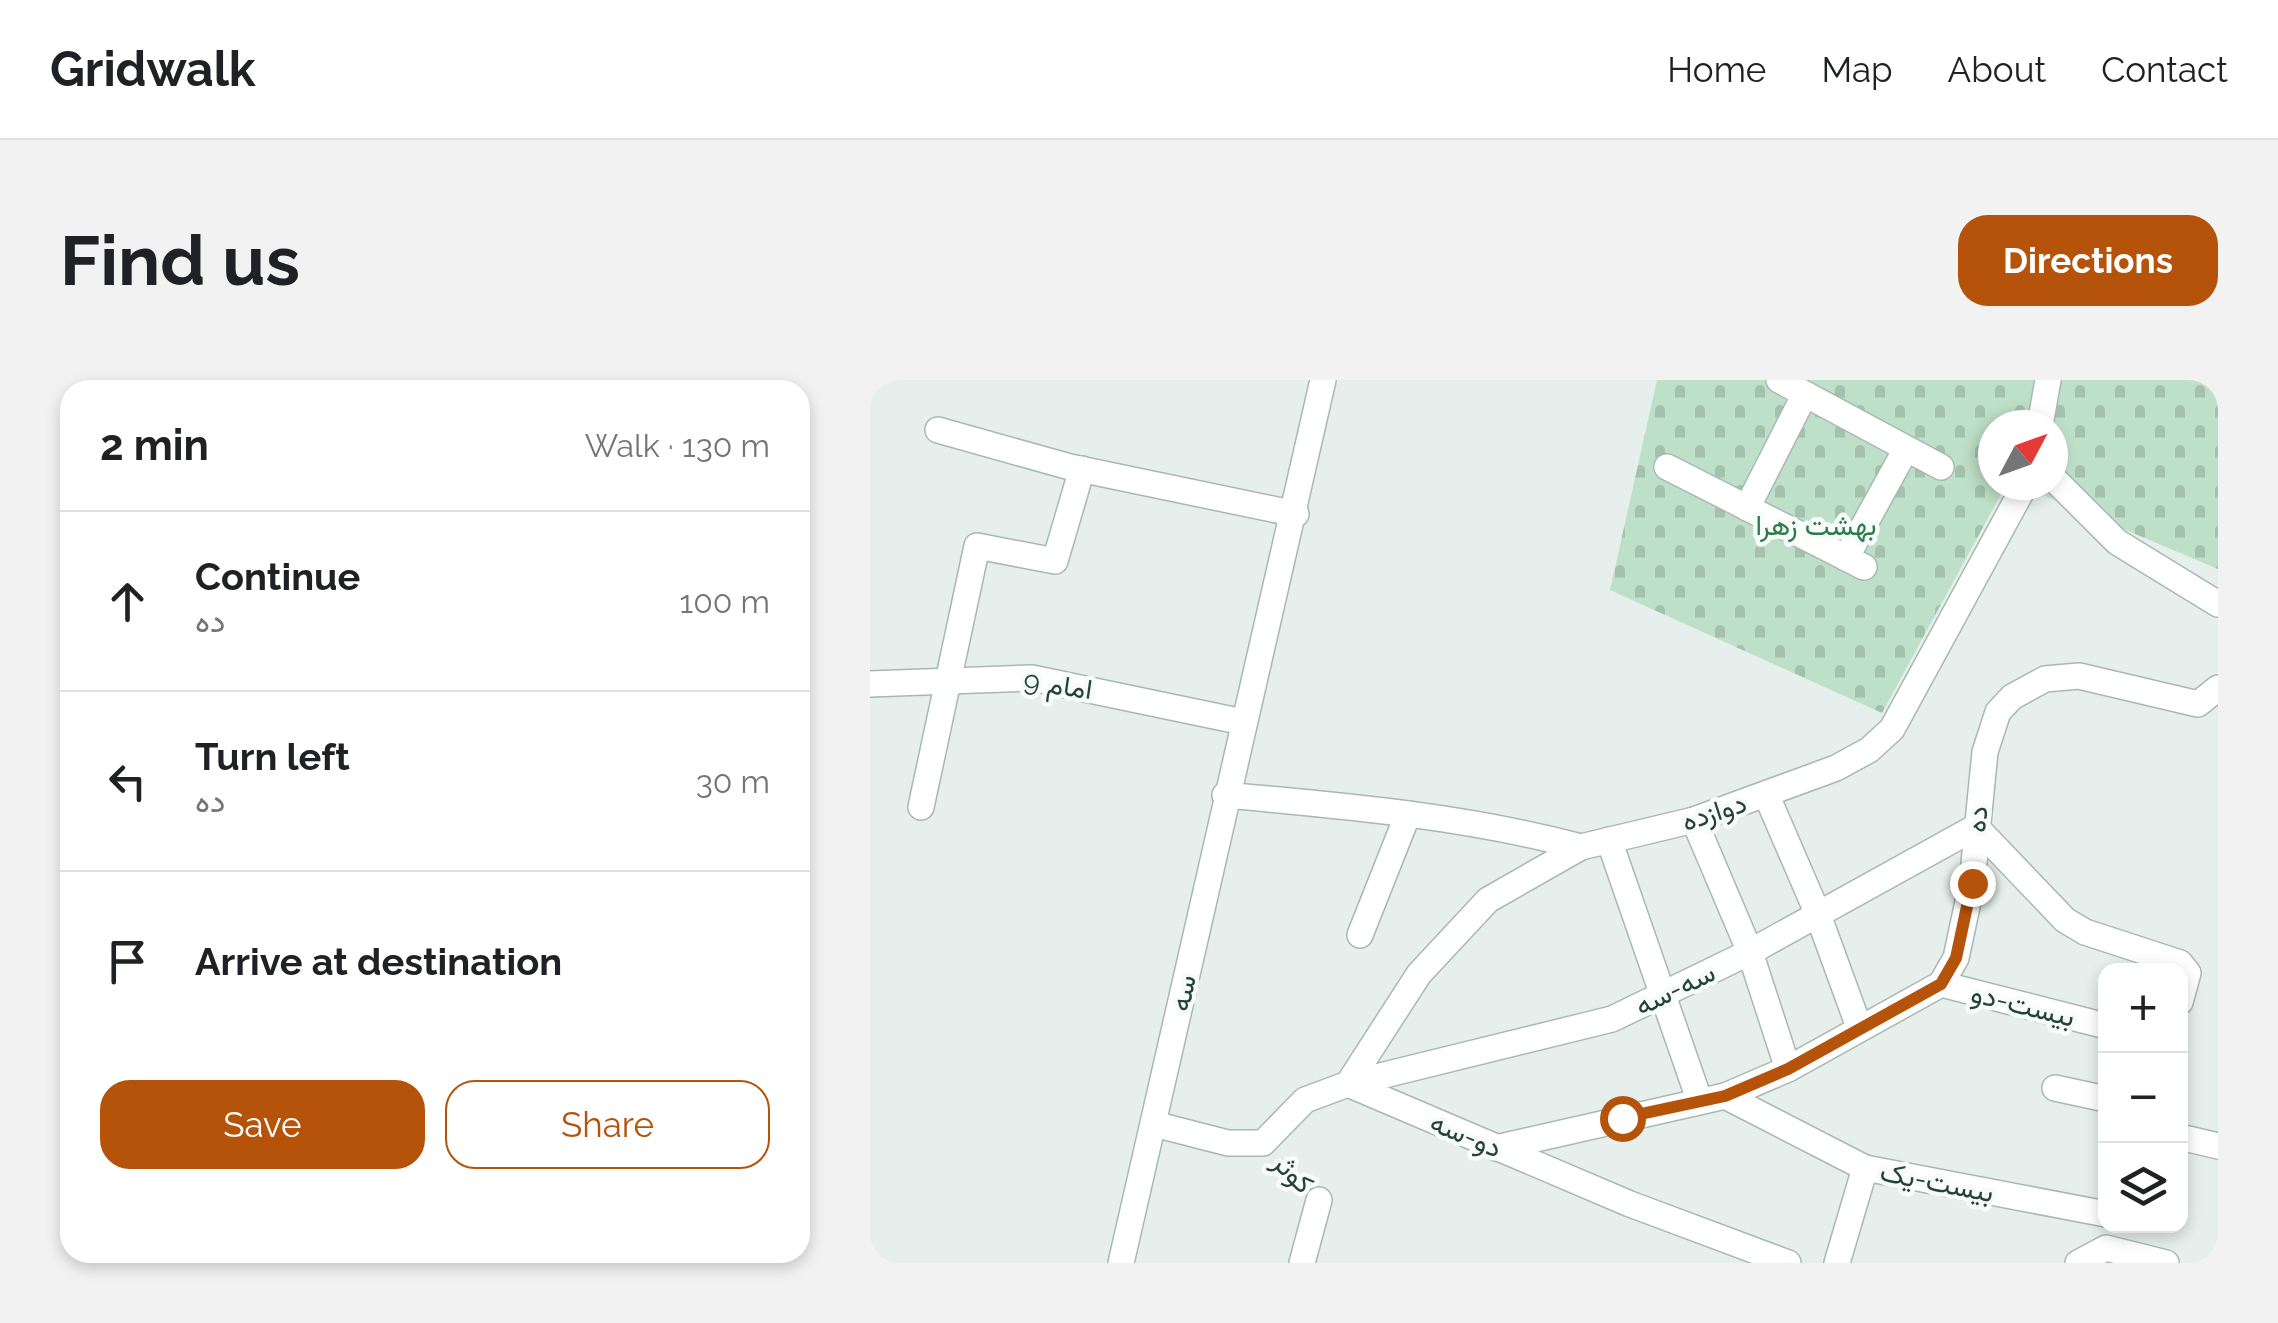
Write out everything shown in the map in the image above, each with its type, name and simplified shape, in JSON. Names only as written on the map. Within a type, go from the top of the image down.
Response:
[{"type":"street","name":"سه","points":[[1121,1263],[1242,722],[1296,514],[1323,380]]},
{"type":"street","points":[[1779,380],[1941,467]]},
{"type":"street","points":[[2043,410],[2048,380]]},
{"type":"street","points":[[1748,508],[1805,394]]},
{"type":"street","points":[[938,430],[1082,469],[1296,514]]},
{"type":"street","points":[[1667,468],[1855,563],[1906,448]]},
{"type":"street","points":[[921,806],[977,546],[1055,561],[1082,469]]},
{"type":"street","points":[[2068,493],[2116,542],[2218,604]]},
{"type":"street","name":"دوازده","points":[[1348,1084],[1419,974],[1488,900],[1581,847],[1694,820],[1836,768],[1868,750],[1892,729],[2017,500]]},
{"type":"street","name":"ده","points":[[1941,984],[1956,958],[1972,883],[1985,752],[1998,712],[2044,679],[2079,676],[2198,704],[2218,688]]},
{"type":"street","name":"امام 9","points":[[870,684],[951,678],[1062,682],[1242,722]]},
{"type":"street","points":[[1226,794],[1512,829],[1581,847]]},
{"type":"street","points":[[1766,794],[1817,912],[1858,1027]]},
{"type":"street","points":[[1360,934],[1408,814]]},
{"type":"street","points":[[1694,820],[1750,952],[1788,1069]]},
{"type":"street","points":[[1976,827],[2064,920],[2086,932],[2180,963]]},
{"type":"street","name":"سه-سه","points":[[1348,1084],[1612,1018],[1750,952],[1976,827]]},
{"type":"street","points":[[1609,840],[1664,995],[1712,1097]]},
{"type":"street","points":[[1496,1148],[1712,1097],[1788,1069],[1941,984]]},
{"type":"street","name":"بیست-دو","points":[[1941,984],[2098,1024]]},
{"type":"street","points":[[1154,1124],[1228,1143],[1262,1143],[1305,1100],[1348,1084]]},
{"type":"street","name":"دو-سه","points":[[1348,1084],[1496,1148],[1788,1263]]},
{"type":"street","points":[[2055,1088],[2098,1097]]},
{"type":"street","name":"بیست-یک","points":[[1712,1097],[1865,1168],[2098,1212]]},
{"type":"street","points":[[2188,1140],[2218,1146]]},
{"type":"street","points":[[1837,1263],[1865,1168]]},
{"type":"street","name":"کوثر","points":[[1302,1263],[1319,1200]]},
{"type":"street","points":[[2078,1263],[2107,1245],[2166,1263]]},
{"type":"path","name":"کوثر","points":[[1262,1143],[1319,1200]]},
{"type":"green space","name":"بهشت زهرا","points":[[1657,380],[2218,380],[2218,569],[2055,500],[2068,500],[2068,410],[1978,410],[1978,500],[1998,500],[1882,713],[1610,590]]},
{"type":"route","points":[[1622,1118],[1725,1096],[1788,1069],[1941,984],[1956,958],[1972,883]]}]
